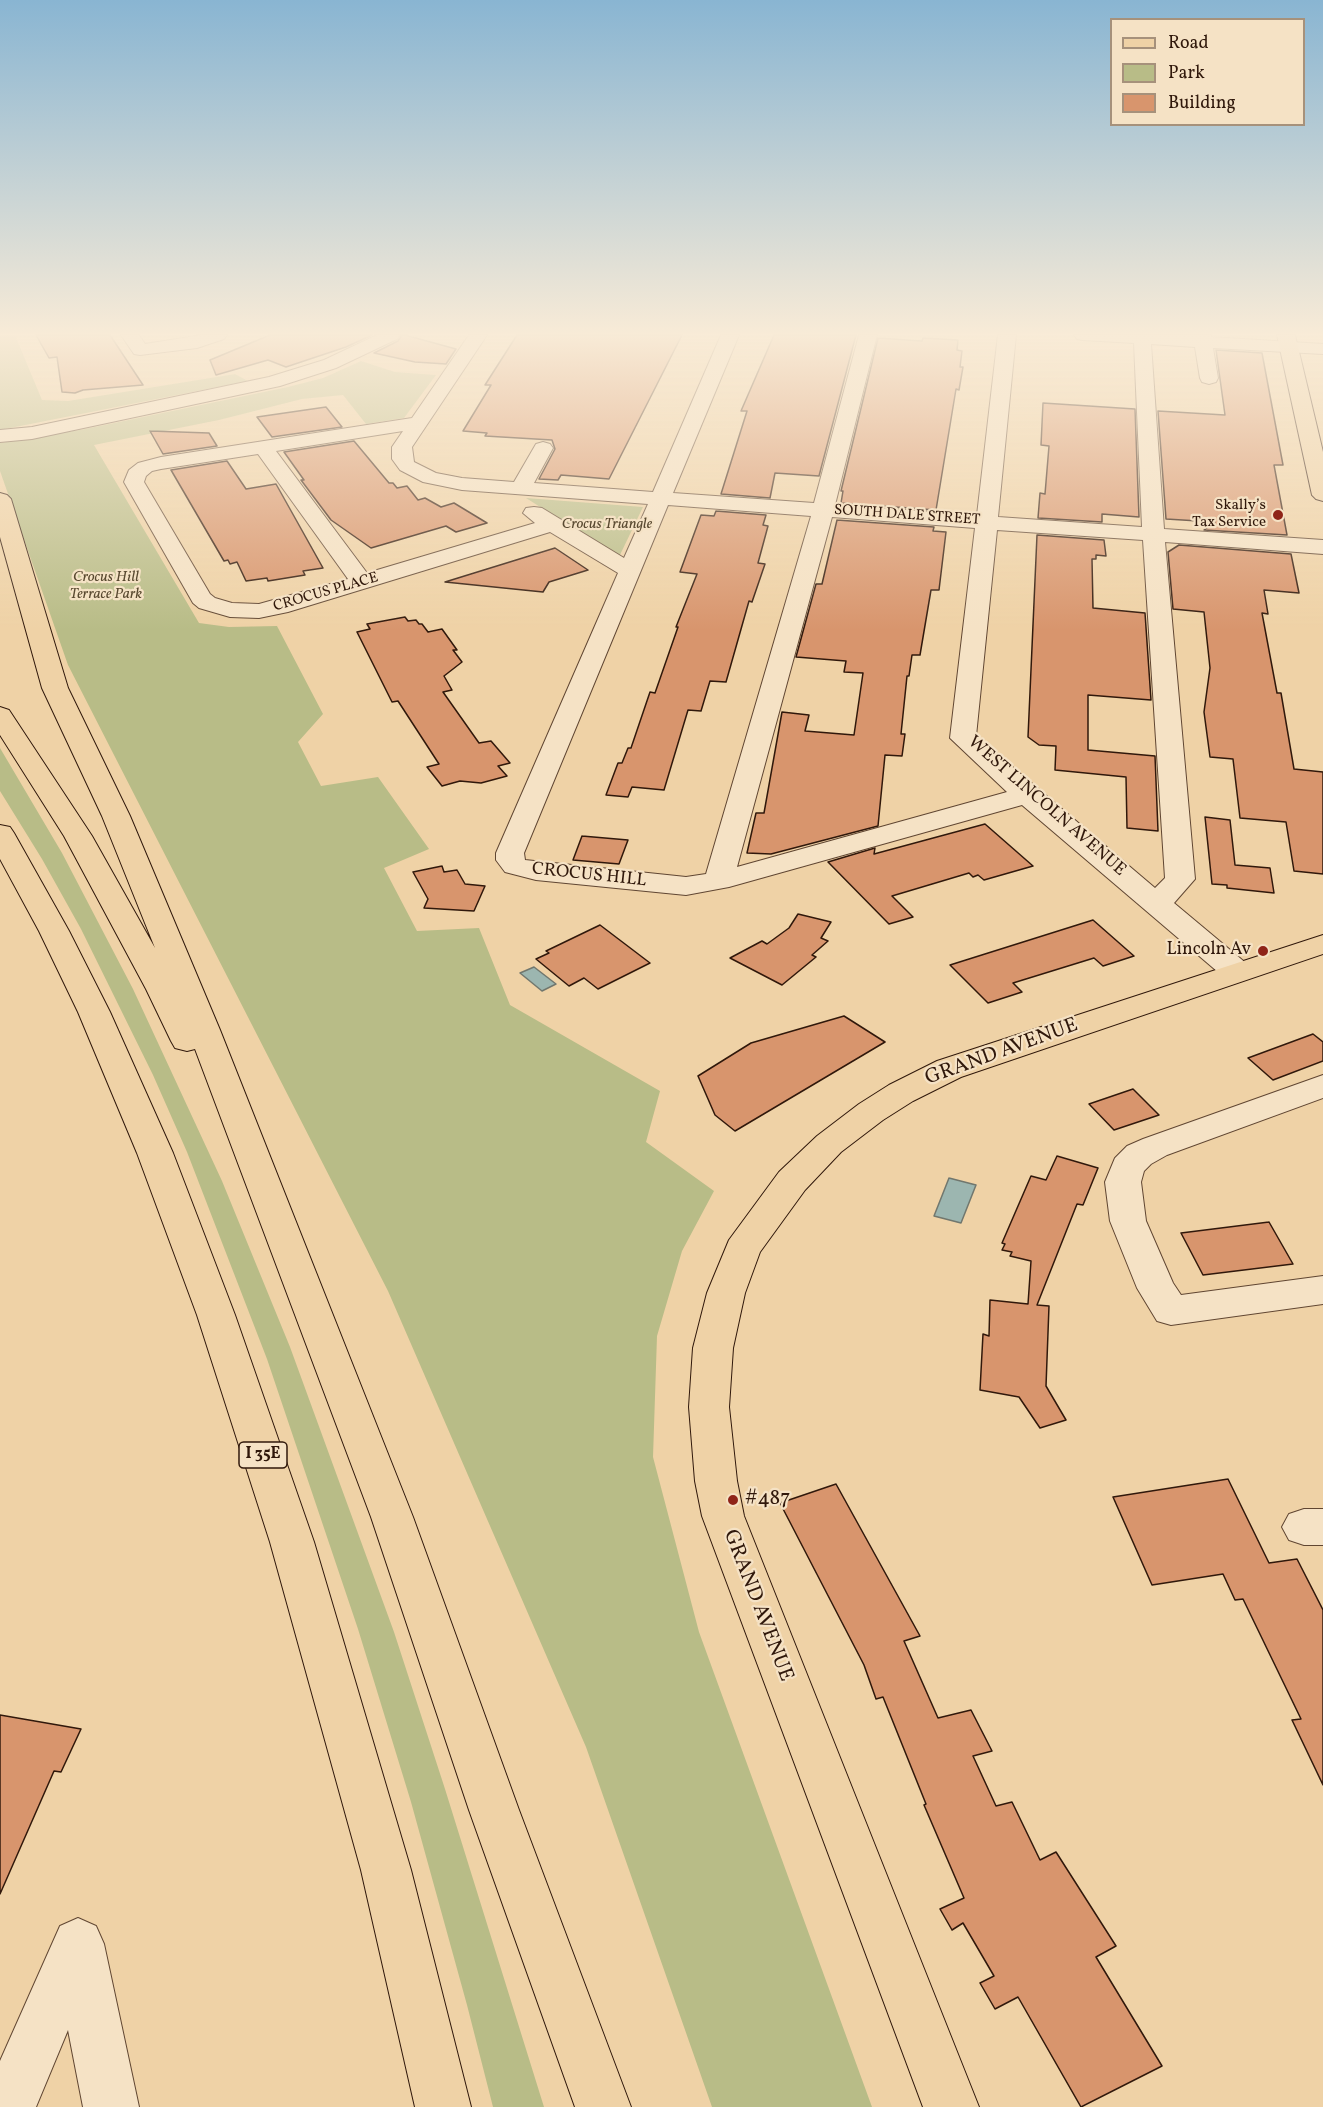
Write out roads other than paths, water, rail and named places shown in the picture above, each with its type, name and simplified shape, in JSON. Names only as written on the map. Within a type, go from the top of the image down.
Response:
[{"type":"main road","points":[[1309,433],[1323,495]]},
{"type":"main road","points":[[0,500],[56,688],[116,816],[191,998],[392,1517],[494,1810],[603,2107]]},
{"type":"main road","points":[[0,715],[78,836],[162,989],[304,1289]]},
{"type":"main road","name":"I 35E","points":[[0,833],[54,931],[94,1012],[154,1153],[216,1315],[292,1542],[386,1870],[443,2107]]},
{"type":"main road","name":"GRAND AVENUE","points":[[951,2107],[723,1516],[716,1481],[709,1407],[714,1348],[726,1293],[742,1251],[761,1221],[792,1181],[830,1144],[871,1112],[901,1093],[949,1069],[1236,971],[1323,944]]},
{"type":"street","points":[[0,436],[29,433]]},
{"type":"street","name":"CROCUS PLACE","points":[[352,433],[161,463],[145,467],[135,474],[134,482],[201,598],[207,603],[224,609],[259,611],[280,607],[554,524]]},
{"type":"street","name":"SOUTH DALE STREET","points":[[412,433],[400,452],[402,459],[407,466],[430,478],[446,482],[1323,547]]},
{"type":"street","points":[[492,486],[630,572],[687,433]]},
{"type":"street","points":[[719,881],[843,433]]},
{"type":"street","points":[[987,522],[996,433]]},
{"type":"street","points":[[1148,433],[1180,879],[1158,903]]},
{"type":"street","points":[[264,447],[362,583]]},
{"type":"street","points":[[521,488],[543,448]]},
{"type":"street","name":"WEST LINCOLN AVENUE","points":[[987,522],[963,738],[1027,795],[1236,971]]},
{"type":"street","name":"CROCUS HILL","points":[[630,572],[510,853],[510,860],[515,866],[536,871],[686,886],[719,881],[1027,795]]},
{"type":"street","points":[[1323,1086],[1155,1147],[1139,1155],[1128,1167],[1123,1182],[1128,1221],[1156,1288],[1171,1311],[1323,1290]]},
{"type":"street","points":[[8,2107],[78,1944],[111,2107]]},
{"type":"water","points":[[534,967],[556,984],[542,991],[520,973]]},
{"type":"water","points":[[949,1178],[976,1185],[961,1223],[934,1216]]},
{"type":"place","name":"Skally’s Tax Service","points":[[1278,515]]},
{"type":"place","name":"Lincoln Av","points":[[1263,951]]},
{"type":"place","name":"#487","points":[[733,1500]]},
{"type":"park label","name":"Crocus Triangle","points":[[607,525]]},
{"type":"park label","name":"Crocus Hill Terrace Park","points":[[106,586]]}]
